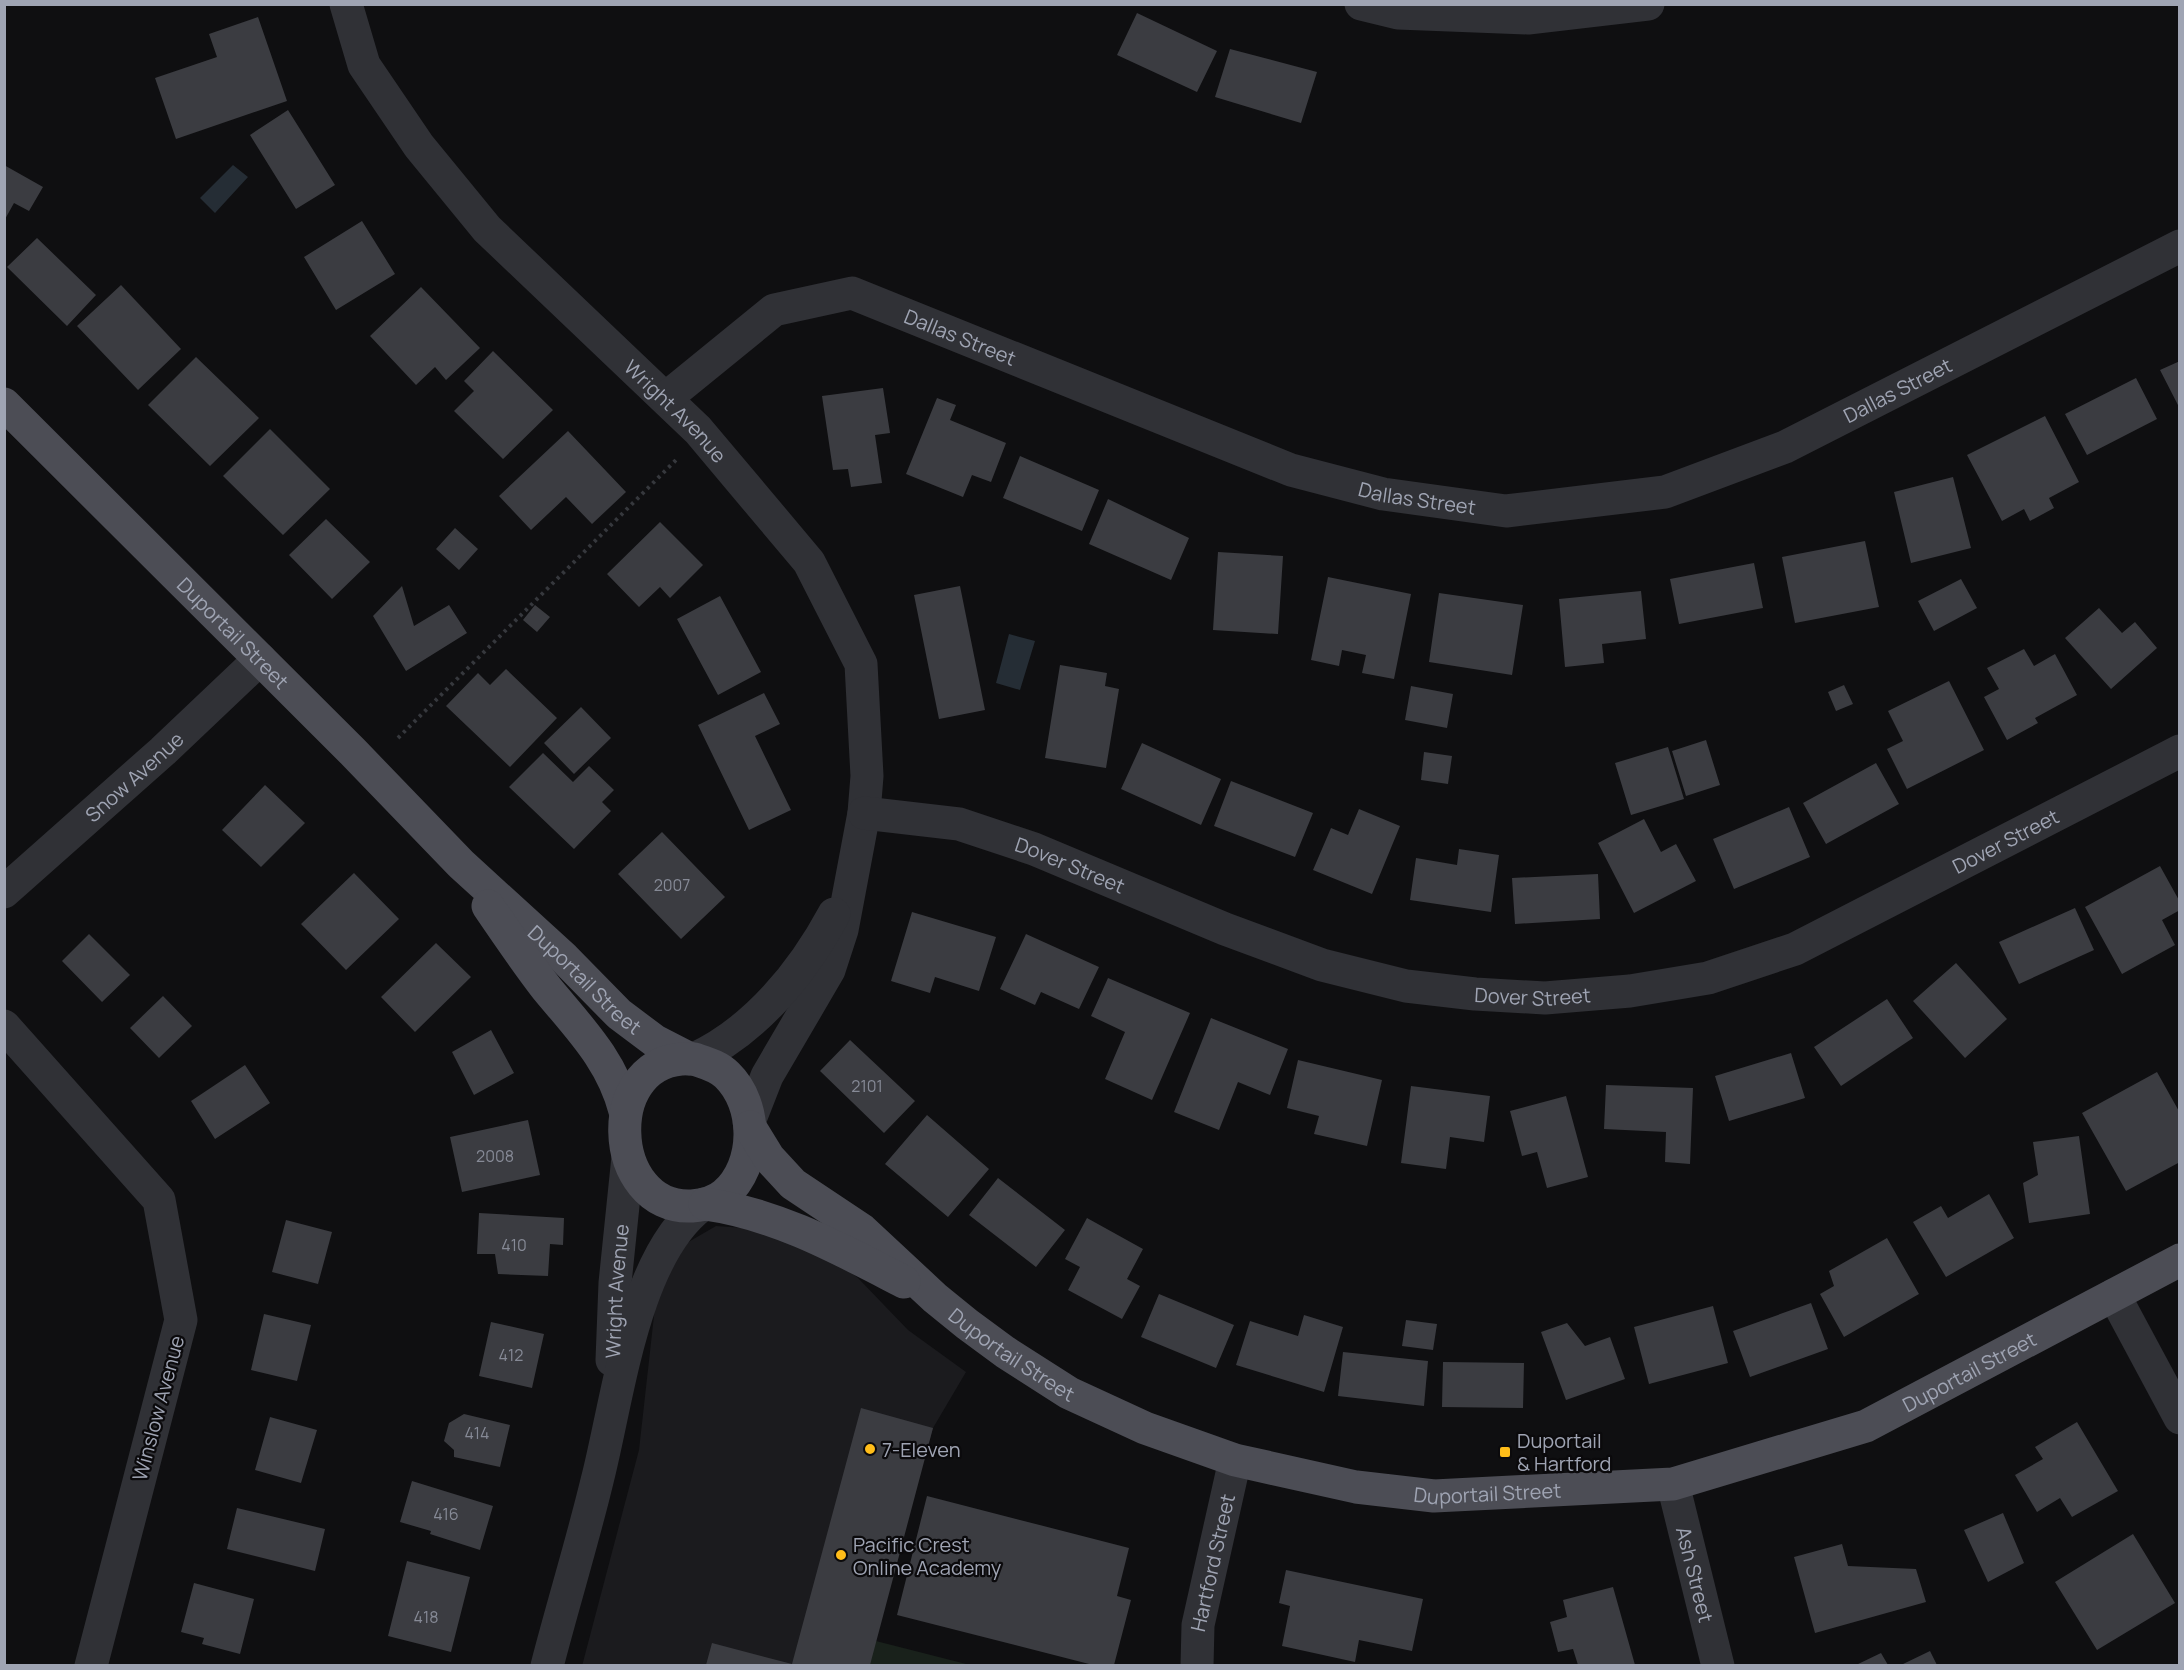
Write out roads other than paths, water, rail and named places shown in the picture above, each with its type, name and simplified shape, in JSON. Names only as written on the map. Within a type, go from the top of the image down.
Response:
[{"type":"main road","name":"Duportail Street","points":[[4,404],[260,659],[460,864],[564,958],[619,1014],[655,1041],[692,1059]]},
{"type":"main road","name":"Duportail Street","points":[[460,864],[533,971],[598,1050],[621,1094],[625,1111]]},
{"type":"main road","points":[[692,1059],[711,1064],[731,1080],[744,1101],[749,1124],[746,1166],[737,1182],[723,1196],[704,1205],[683,1206],[664,1202],[647,1190],[635,1176],[628,1157],[625,1111],[630,1094],[641,1078],[655,1067],[672,1060],[692,1059]]},
{"type":"main road","name":"Duportail Street","points":[[749,1124],[769,1158],[793,1184],[862,1230],[935,1298],[1005,1352],[1069,1393],[1145,1428],[1235,1460],[1356,1487],[1434,1496],[1673,1484],[1866,1426],[2180,1260]]},
{"type":"main road","name":"Duportail Street","points":[[704,1205],[748,1212],[784,1224],[935,1298]]},
{"type":"street","name":"Wright Avenue","points":[[346,4],[364,65],[419,146],[487,228],[698,430],[809,562],[861,664],[867,776],[864,813],[842,930],[829,970],[766,1076],[749,1124]]},
{"type":"street","points":[[1361,4],[1398,13],[1528,18],[1648,4]]},
{"type":"street","name":"Dallas Street","points":[[666,398],[774,310],[852,293],[1292,470],[1383,494],[1506,511],[1665,492],[1785,447],[2180,246]]},
{"type":"street","name":"Snow Avenue","points":[[4,892],[163,751],[260,659]]},
{"type":"street","name":"Dover Street","points":[[864,813],[959,824],[1034,849],[1225,929],[1322,965],[1406,986],[1475,994],[1545,998],[1630,991],[1708,978],[1795,949],[2180,751]]},
{"type":"street","name":"Wright Avenue","points":[[692,1059],[711,1052],[745,1028],[778,993],[815,946],[852,877]]},
{"type":"street","name":"Winslow Avenue","points":[[4,1026],[159,1200],[181,1320],[91,1665]]},
{"type":"street","name":"Wright Avenue","points":[[610,1425],[614,1291],[628,1157]]},
{"type":"street","name":"Wright Avenue","points":[[547,1665],[597,1483],[649,1278],[665,1246],[680,1225],[704,1205]]},
{"type":"street","points":[[2114,1295],[2180,1418]]},
{"type":"street","name":"Hartford Street","points":[[1197,1665],[1198,1625],[1235,1460]]},
{"type":"street","name":"Ash Street","points":[[1673,1484],[1718,1665]]},
{"type":"place","name":"7-Eleven","points":[[870,1449]]},
{"type":"place","name":"Duportail & Hartford","points":[[1505,1452]]},
{"type":"place","name":"Pacific Crest Online Academy","points":[[841,1555]]}]
